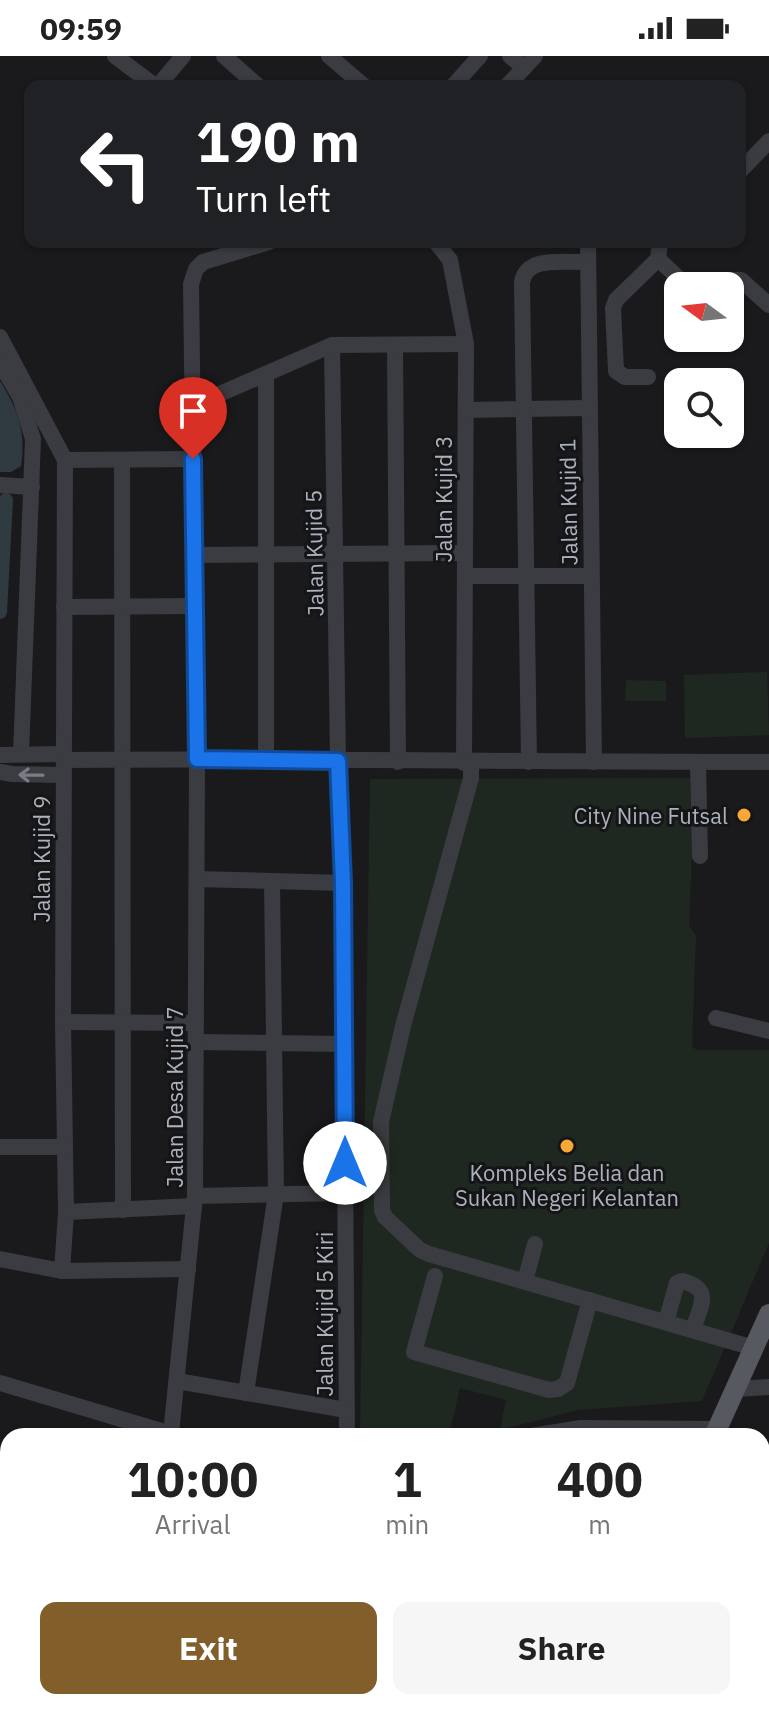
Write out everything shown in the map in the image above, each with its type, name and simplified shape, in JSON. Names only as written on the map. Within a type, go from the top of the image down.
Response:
[{"type":"main road","points":[[718,1428],[769,1314]]},
{"type":"street","points":[[115,56],[148,80]]},
{"type":"street","points":[[161,80],[183,56]]},
{"type":"street","points":[[224,56],[251,80]]},
{"type":"street","points":[[329,56],[357,80]]},
{"type":"street","points":[[458,80],[480,56]]},
{"type":"street","points":[[510,56],[529,62],[512,80]]},
{"type":"street","points":[[746,165],[769,141]]},
{"type":"street","name":"Jalan Desa Kujid 7","points":[[174,1428],[195,1201],[197,759],[191,284],[193,275],[203,262],[247,248]]},
{"type":"street","name":"Jalan Kujid 3","points":[[441,248],[450,260],[466,344],[465,576],[468,762],[471,778],[384,1102],[380,1200],[385,1217],[420,1250],[754,1348]]},
{"type":"street","name":"Jalan Kujid 1","points":[[588,248],[594,762]]},
{"type":"street","points":[[648,377],[625,377],[616,371],[613,305],[659,250],[676,272]]},
{"type":"street","points":[[529,762],[523,277],[535,264],[587,262]]},
{"type":"street","points":[[744,283],[769,305]]},
{"type":"street","name":"Jalan Kujid 9","points":[[0,337],[65,460],[63,1022],[66,1212],[62,1271]]},
{"type":"street","points":[[192,406],[332,345],[466,344]]},
{"type":"street","name":"Jalan Kujid 5","points":[[332,345],[338,761]]},
{"type":"street","points":[[395,345],[398,762]]},
{"type":"street","points":[[0,363],[20,397],[33,439],[21,754]]},
{"type":"street","points":[[266,374],[266,760]]},
{"type":"street","points":[[466,410],[589,408]]},
{"type":"street","points":[[65,460],[193,459]]},
{"type":"street","points":[[122,460],[123,1210]]},
{"type":"street","points":[[0,485],[32,487]]},
{"type":"street","points":[[194,555],[465,553]]},
{"type":"street","points":[[465,576],[591,576]]},
{"type":"street","points":[[64,607],[195,606]]},
{"type":"street","points":[[0,755],[21,754],[63,763]]},
{"type":"street","points":[[0,772],[12,774],[63,763],[197,759],[769,762]]},
{"type":"street","name":"Jalan Kujid 5 Kiri","points":[[338,761],[343,883],[347,1428]]},
{"type":"street","points":[[698,762],[700,856]]},
{"type":"street","points":[[197,879],[343,883]]},
{"type":"street","points":[[246,1393],[276,1194],[272,881]]},
{"type":"street","points":[[716,1018],[769,1031]]},
{"type":"street","points":[[63,1022],[196,1023]]},
{"type":"street","points":[[196,1042],[344,1044]]},
{"type":"street","points":[[0,1147],[65,1147]]},
{"type":"street","points":[[66,1212],[123,1210],[276,1194],[345,1193]]},
{"type":"street","points":[[525,1281],[535,1244]]},
{"type":"street","points":[[0,1259],[62,1271],[188,1269]]},
{"type":"street","points":[[435,1276],[414,1352],[549,1390],[567,1383],[590,1300]]},
{"type":"street","points":[[666,1322],[677,1283],[682,1281],[697,1285],[703,1296],[693,1330]]},
{"type":"street","points":[[177,1381],[346,1410]]},
{"type":"street","points":[[0,1383],[151,1428]]},
{"type":"street","points":[[736,1389],[769,1387]]},
{"type":"shaded area","points":[[0,381],[12,401],[21,432],[21,466],[11,472],[0,472]]},
{"type":"shaded area","points":[[767,672],[769,735],[685,738],[684,675]]},
{"type":"shaded area","points":[[626,680],[666,681],[666,701],[625,701]]},
{"type":"shaded area","name":"Kompleks Belia dan Sukan Negeri Kelantan","points":[[690,778],[692,852],[689,926],[696,935],[692,1046],[696,1050],[769,1050],[769,1243],[702,1401],[578,1410],[500,1428],[506,1400],[460,1388],[451,1428],[360,1428],[370,779]]},
{"type":"waterway","points":[[0,612],[6,500]]},
{"type":"place","name":"City Nine Futsal","points":[[744,815]]},
{"type":"place","name":"Kompleks Belia dan Sukan Negeri Kelantan","points":[[567,1146]]},
{"type":"route","points":[[193,459],[197,759],[338,761],[343,883],[345,1163]]}]
